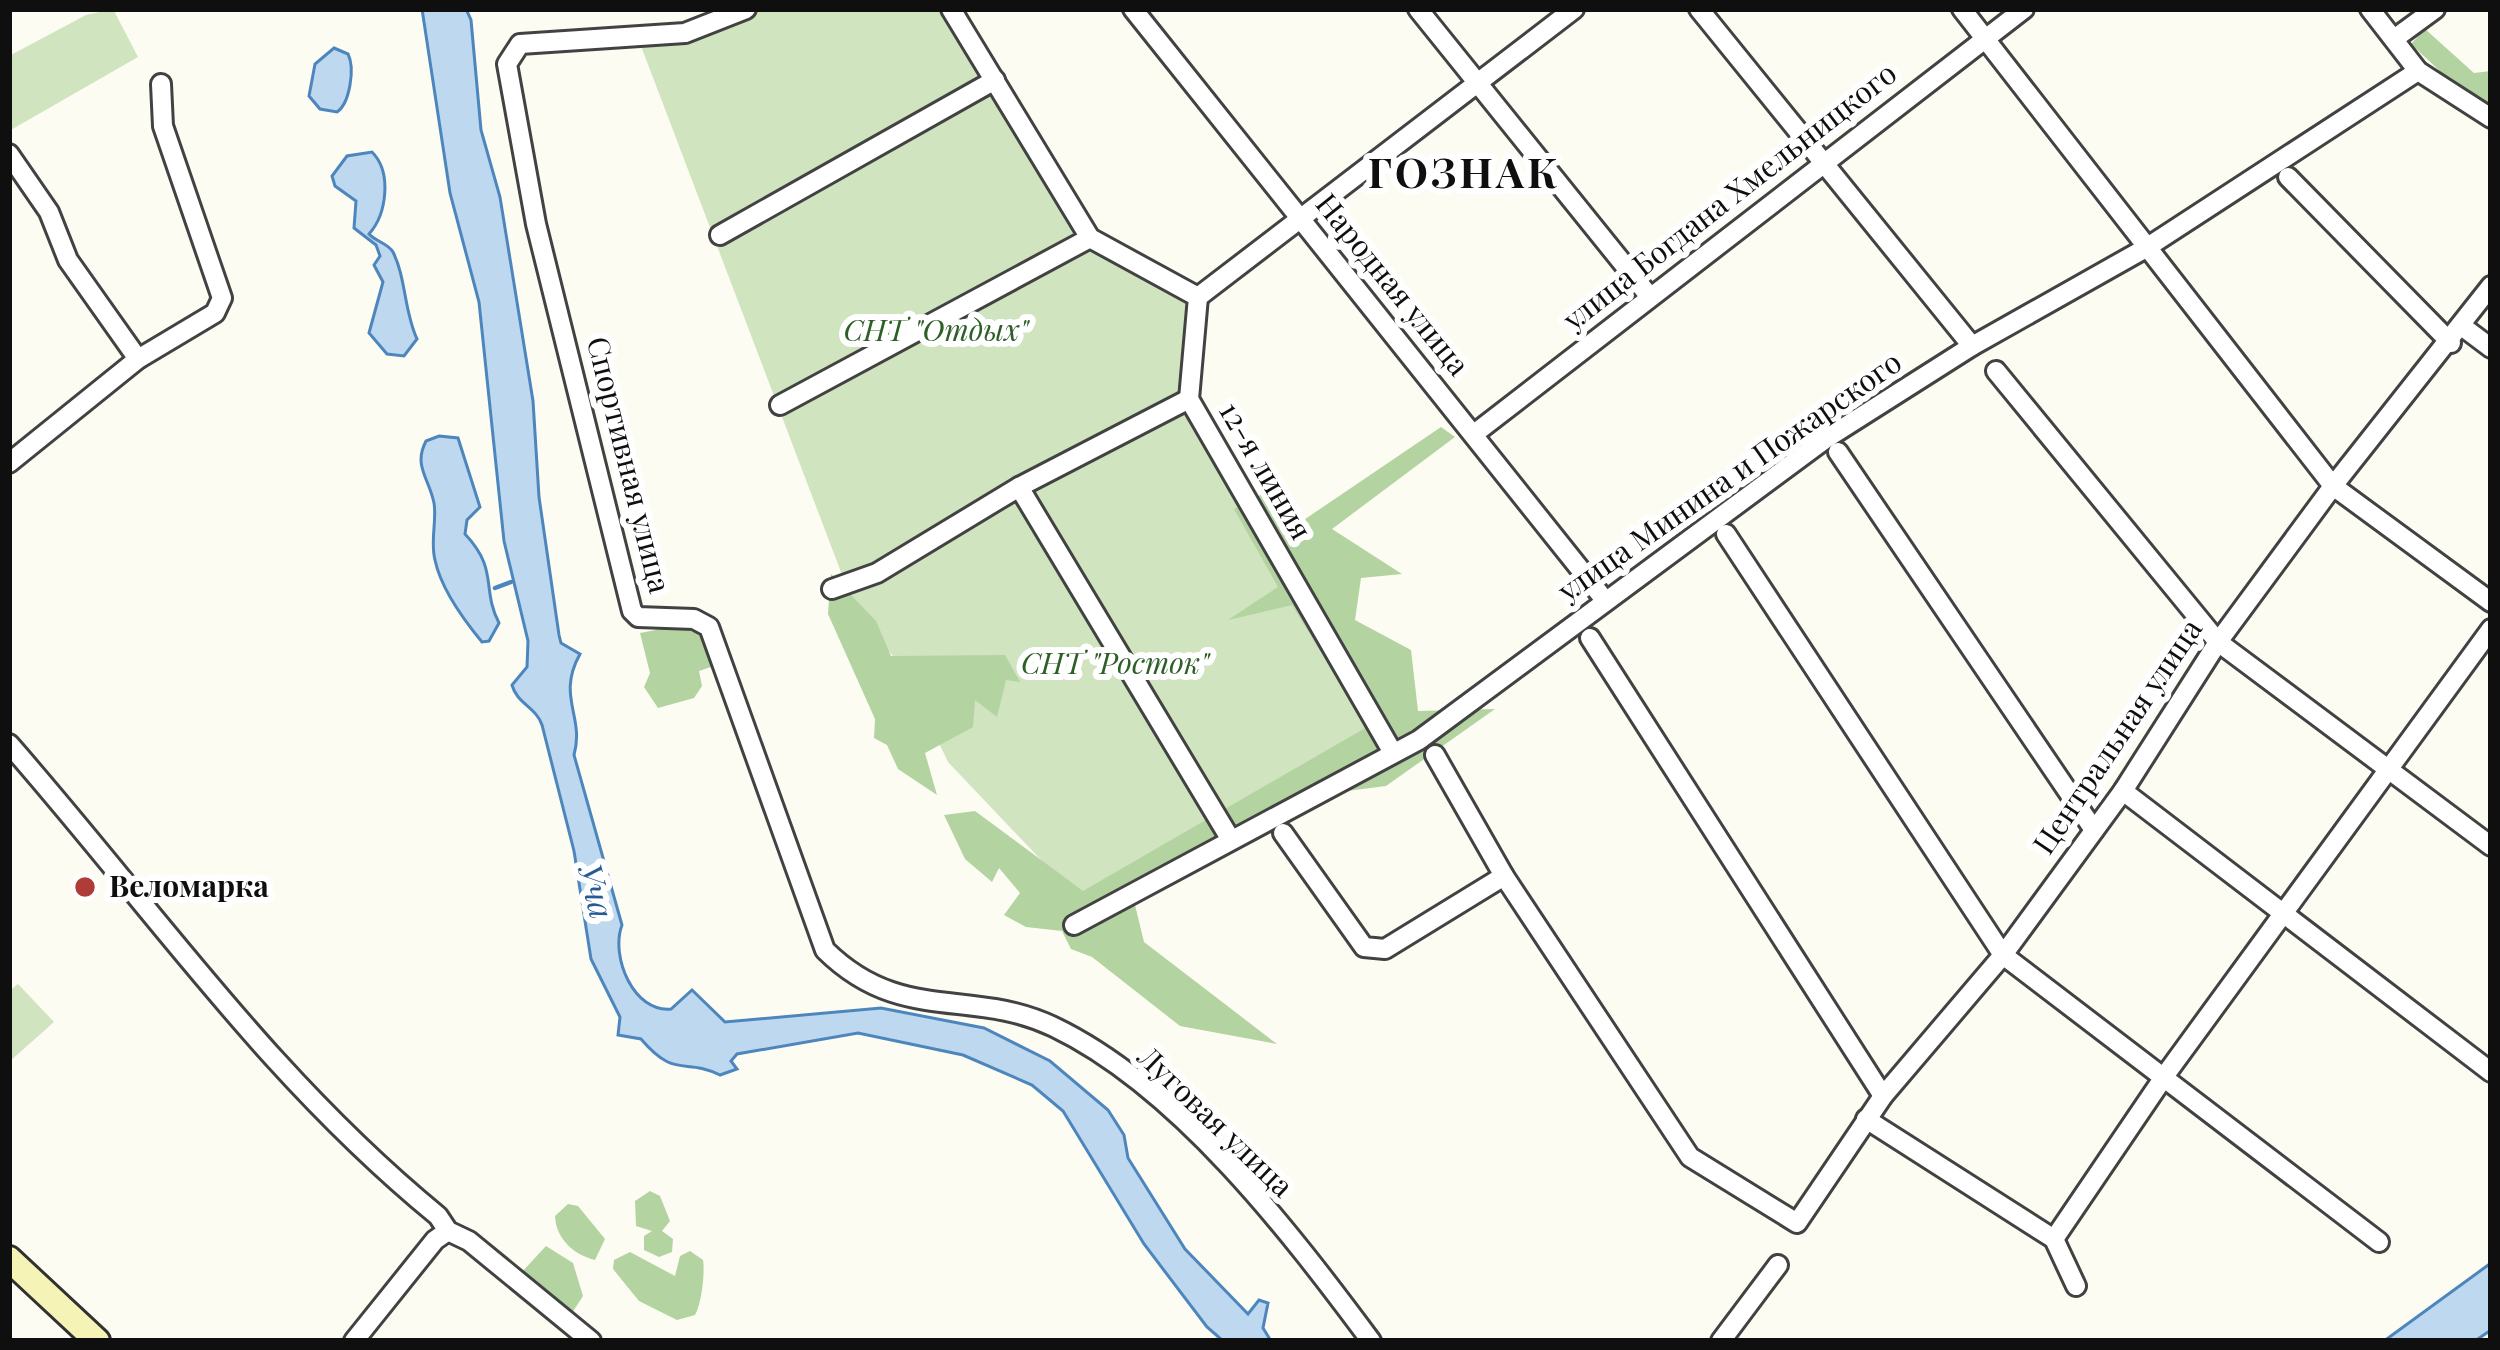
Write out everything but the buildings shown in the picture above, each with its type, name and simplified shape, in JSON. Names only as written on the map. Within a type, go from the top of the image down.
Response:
[{"type":"main road","points":[[9,1259],[97,1341]]},
{"type":"street","name":"Спортивная улица","points":[[746,9],[685,33],[520,44],[507,64],[536,224],[625,592],[638,617],[694,619],[709,627],[825,950],[840,964]]},
{"type":"street","points":[[951,9],[1090,238],[1198,297],[1574,9]]},
{"type":"street","name":"Народная улица","points":[[1133,9],[1604,598]]},
{"type":"street","points":[[1418,9],[1650,297]]},
{"type":"street","points":[[1699,9],[1972,346]]},
{"type":"street","points":[[1962,9],[2333,486],[2491,602]]},
{"type":"street","name":"улица Богдана Хмельницкого","points":[[1474,434],[2024,9]]},
{"type":"street","points":[[2370,9],[2418,71],[2491,118]]},
{"type":"street","points":[[2394,39],[2435,9]]},
{"type":"street","name":"улица Минина и Пожарского","points":[[1075,925],[1419,740],[1604,598],[1824,440],[1972,346],[2146,248],[2418,71]]},
{"type":"street","points":[[720,235],[995,80]]},
{"type":"street","points":[[9,463],[138,359],[215,313],[222,298],[163,126],[161,84]]},
{"type":"street","points":[[9,154],[49,212],[68,260],[138,359]]},
{"type":"street","points":[[2288,177],[2457,335],[2491,348]]},
{"type":"street","points":[[780,405],[1090,238]]},
{"type":"street","name":"Центральная улица","points":[[1504,876],[1690,1156],[1797,1223],[1883,1096],[2003,955],[2123,791],[2218,642],[2333,486],[2457,335],[2491,286]]},
{"type":"street","name":"12-я линия","points":[[1198,297],[1189,399],[1392,751]]},
{"type":"street","points":[[1996,371],[2218,642],[2491,846]]},
{"type":"street","points":[[832,589],[877,573],[1018,487],[1189,399]]},
{"type":"street","points":[[1838,452],[2094,830]]},
{"type":"street","points":[[1018,487],[1231,840]]},
{"type":"street","points":[[1726,534],[2003,955],[2166,1074],[2379,1242]]},
{"type":"street","points":[[2054,1239],[2166,1074],[2491,629]]},
{"type":"street","points":[[1590,638],[1883,1096]]},
{"type":"street","points":[[9,744],[163,934],[325,1115],[448,1231],[469,1241],[591,1341]]},
{"type":"street","points":[[1282,833],[1364,946],[1385,949],[1504,876],[1435,755]]},
{"type":"street","points":[[2123,791],[2491,1072]]},
{"type":"street","name":"Луговая улица","points":[[840,964],[901,998],[1033,1018],[1118,1068],[1154,1096],[1238,1180],[1371,1341]]},
{"type":"street","points":[[1866,1119],[2054,1239],[2076,1286]]},
{"type":"street","points":[[353,1341],[435,1240],[448,1231]]},
{"type":"street","points":[[1721,1341],[1778,1265]]},
{"type":"green space","points":[[113,9],[138,57],[9,131],[9,56],[86,15]]},
{"type":"green space","name":"СНТ \"Отдых\"","points":[[763,9],[939,9],[1089,246],[1194,299],[1186,397],[844,580],[641,46],[689,38]]},
{"type":"green space","points":[[2425,29],[2474,73],[2491,71],[2491,106],[2473,102],[2411,44]]},
{"type":"green space","name":"СНТ \"Росток\"","points":[[1186,407],[1377,737],[1080,901],[948,762],[904,669],[840,594]]},
{"type":"green space","points":[[1441,427],[1455,437],[1332,529],[1402,574],[1361,578],[1355,620],[1411,650],[1418,711],[1495,709],[1386,786],[1347,791],[1135,905],[1144,942],[1277,1044],[1180,1026],[1092,957],[1071,949],[1062,931],[1026,927],[1004,915],[1020,893],[999,868],[992,882],[965,859],[944,815],[975,811],[1083,891],[1367,727],[1292,605],[1228,620],[1278,587],[1234,509],[1264,493],[1289,530]]},
{"type":"green space","points":[[831,574],[876,621],[891,656],[1005,655],[1020,682],[1006,680],[997,717],[975,700],[973,727],[925,753],[937,795],[898,769],[887,745],[874,738],[875,719],[828,614]]},
{"type":"green space","points":[[677,626],[701,634],[714,666],[699,671],[702,686],[694,698],[658,708],[644,687],[650,673],[640,633]]},
{"type":"green space","points":[[18,984],[54,1022],[9,1062],[9,991]]},
{"type":"green space","points":[[650,1191],[660,1196],[670,1221],[662,1231],[673,1239],[672,1252],[659,1257],[644,1250],[644,1236],[652,1231],[636,1226],[635,1201]]},
{"type":"green space","points":[[568,1204],[578,1206],[605,1239],[595,1260],[573,1250],[559,1232],[555,1216]]},
{"type":"green space","points":[[546,1246],[573,1263],[583,1296],[570,1316],[521,1273]]},
{"type":"green space","points":[[690,1251],[703,1260],[701,1295],[695,1315],[677,1320],[639,1301],[613,1269],[614,1260],[630,1252],[675,1276],[680,1256]]},
{"type":"water","name":"Уча","points":[[422,9],[466,9],[471,20],[481,130],[500,197],[533,401],[539,497],[559,635],[561,643],[580,654],[570,682],[574,755],[622,925],[622,967],[636,993],[658,1008],[671,1009],[692,990],[725,1022],[881,1008],[984,1028],[1050,1061],[1108,1110],[1124,1135],[1128,1158],[1185,1249],[1248,1314],[1259,1300],[1268,1303],[1263,1328],[1271,1341],[1223,1341],[1207,1327],[1144,1244],[1063,1111],[1032,1085],[963,1055],[858,1033],[737,1054],[731,1061],[737,1069],[720,1075],[672,1064],[641,1039],[618,1035],[620,1017],[591,959],[574,851],[542,725],[512,685],[527,667],[528,641],[504,541],[479,302],[450,193]]},
{"type":"water","points":[[334,48],[348,54],[351,68],[348,93],[337,112],[320,109],[309,96],[315,64]]},
{"type":"water","points":[[372,152],[382,170],[385,193],[380,216],[369,234],[391,249],[397,262],[417,339],[404,356],[387,354],[369,333],[383,282],[374,265],[380,256],[376,245],[354,228],[356,201],[335,186],[332,176],[347,156]]},
{"type":"water","points":[[439,436],[458,438],[480,507],[467,520],[465,534],[482,558],[499,623],[489,641],[482,642],[460,614],[435,560],[434,503],[421,458],[426,441]]},
{"type":"water","points":[[2491,1263],[2491,1330],[2475,1341],[2384,1341]]},
{"type":"waterway","points":[[495,588],[511,582]]},
{"type":"place","name":"Веломарка","points":[[85,887]]},
{"type":"district","name":"ГОЗНАК","points":[[1464,173]]}]
